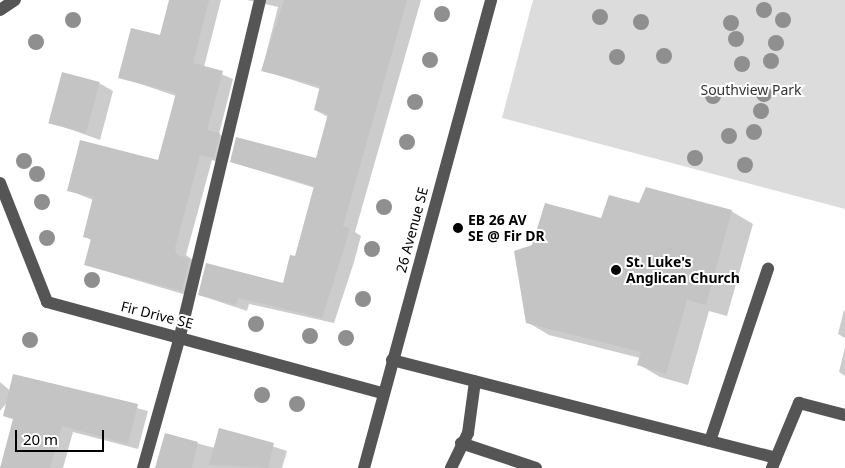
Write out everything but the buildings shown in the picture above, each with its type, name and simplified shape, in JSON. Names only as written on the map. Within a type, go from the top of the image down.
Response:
[{"type":"street","points":[[0,10],[15,0]]},
{"type":"street","points":[[143,468],[180,336],[260,0]]},
{"type":"street","name":"26 Avenue SE","points":[[364,468],[491,0]]},
{"type":"street","name":"Fir Drive SE","points":[[0,183],[48,302],[180,336],[383,393]]},
{"type":"street","points":[[710,441],[768,268]]},
{"type":"street","points":[[392,360],[710,441],[774,463],[799,403],[845,415]]},
{"type":"street","points":[[452,468],[461,443],[468,433],[475,381]]},
{"type":"street","points":[[461,443],[536,468]]},
{"type":"green space","name":"Southview Park","points":[[533,0],[845,0],[845,209],[502,118]]},
{"type":"place","name":"EB 26 AV SE @ Fir DR","points":[[458,228]]},
{"type":"place","name":"St. Luke's Anglican Church","points":[[616,270]]}]
